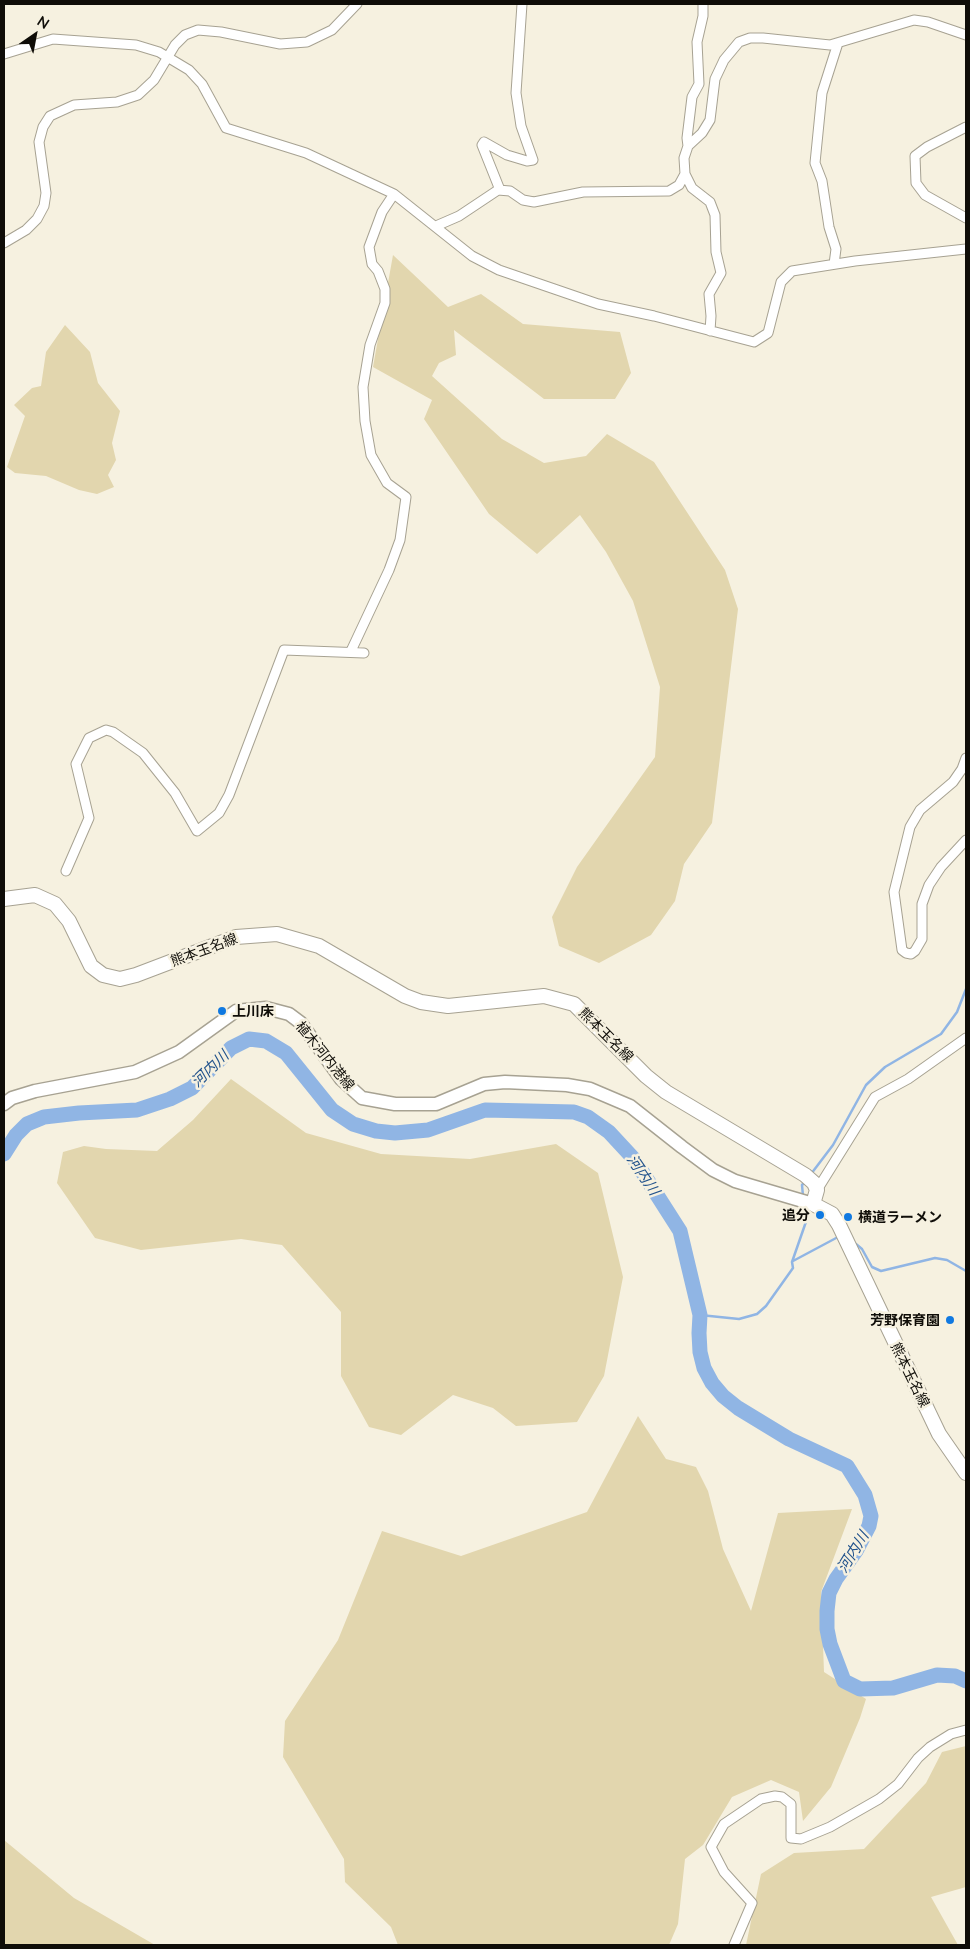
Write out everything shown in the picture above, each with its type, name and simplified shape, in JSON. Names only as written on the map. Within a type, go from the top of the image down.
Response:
[{"type":"main road","name":"熊本玉名線","points":[[4,899],[35,895],[55,904],[69,921],[91,966],[103,976],[120,979],[136,975],[236,937],[277,934],[319,946],[405,996],[422,1002],[448,1006],[544,996],[574,1004],[646,1076],[666,1092],[805,1175],[817,1190]]},
{"type":"main road","name":"植木河内港線","points":[[4,1104],[12,1098],[35,1091],[135,1072],[179,1052],[236,1011],[266,1008],[289,1014],[301,1024],[341,1079],[362,1098],[395,1104],[436,1104],[484,1084],[505,1082],[566,1085],[590,1089],[630,1106],[697,1158],[735,1181],[813,1204]]},
{"type":"main road","points":[[813,1204],[817,1190]]},
{"type":"main road","name":"熊本玉名線","points":[[813,1204],[832,1214],[839,1225],[939,1434],[966,1473]]},
{"type":"street","points":[[4,243],[26,230],[37,219],[44,206],[46,193],[39,142],[43,127],[50,116],[74,105],[117,102],[138,95],[154,80],[168,56],[185,34],[198,30],[222,32],[280,44],[307,42],[332,30],[357,4]]},
{"type":"street","points":[[500,190],[482,145],[484,142],[507,155],[527,161],[533,160],[521,126],[516,93],[522,4]]},
{"type":"street","points":[[702,4],[703,16],[698,42],[699,84],[692,97],[687,138],[688,146],[684,158],[685,174],[692,188],[710,202],[715,215],[716,252],[721,273],[709,294],[712,316],[710,331]]},
{"type":"street","points":[[688,146],[702,133],[710,120],[715,79],[724,60],[739,42],[750,38],[823,45],[838,43],[914,20],[928,22],[966,35]]},
{"type":"street","points":[[4,54],[53,39],[136,45],[168,56],[189,70],[202,84],[226,128],[306,153],[394,194],[472,256],[499,270],[598,304],[654,316],[754,342],[759,341],[768,333],[781,282],[792,271],[834,264],[966,249]]},
{"type":"street","points":[[834,264],[836,249],[829,227],[822,181],[815,163],[822,93],[838,43]]},
{"type":"street","points":[[966,127],[927,147],[915,156],[916,183],[926,195],[966,218]]},
{"type":"street","points":[[436,226],[459,216],[500,190],[510,191],[527,202],[583,192],[669,191],[680,185],[685,174]]},
{"type":"street","points":[[351,651],[389,570],[400,540],[406,497],[387,483],[371,454],[365,421],[363,387],[371,340],[385,303],[385,289],[378,271],[372,264],[368,247],[382,212],[394,194]]},
{"type":"street","points":[[66,871],[89,818],[76,764],[89,738],[106,730],[113,732],[143,753],[175,794],[197,831],[219,813],[229,795],[284,650],[351,651],[364,653]]},
{"type":"street","points":[[966,758],[962,769],[953,782],[920,810],[910,827],[894,892],[902,950],[906,953],[911,954],[922,939],[922,904],[929,885],[941,867],[966,840]]},
{"type":"street","points":[[817,1190],[875,1097],[908,1079],[966,1038]]},
{"type":"street","points":[[734,1945],[752,1902],[724,1872],[711,1847],[724,1824],[761,1799],[775,1796],[782,1797],[790,1804],[791,1838],[801,1839],[830,1828],[879,1799],[898,1784],[918,1758],[930,1747],[951,1734],[966,1730]]},
{"type":"shaded area","points":[[393,255],[448,307],[481,294],[523,324],[620,332],[631,373],[615,399],[544,399],[454,330],[456,355],[439,363],[432,376],[502,439],[544,463],[586,456],[607,434],[654,462],[725,570],[738,609],[712,823],[684,864],[675,901],[651,935],[599,963],[559,946],[552,917],[577,867],[655,757],[660,687],[633,601],[606,552],[580,515],[537,554],[489,514],[424,419],[432,400],[373,367]]},
{"type":"shaded area","points":[[65,325],[90,352],[98,383],[120,411],[112,443],[116,460],[108,475],[114,487],[97,494],[79,490],[46,476],[15,473],[7,467],[25,416],[14,405],[32,388],[41,386],[46,352]]},
{"type":"shaded area","points":[[231,1079],[306,1133],[381,1154],[470,1159],[556,1144],[598,1173],[623,1277],[604,1376],[577,1422],[516,1426],[493,1408],[453,1395],[401,1435],[369,1427],[341,1376],[341,1312],[282,1245],[241,1239],[141,1250],[95,1238],[57,1183],[63,1152],[84,1146],[157,1151],[193,1120]]},
{"type":"shaded area","points":[[638,1416],[666,1459],[696,1467],[708,1491],[723,1549],[751,1611],[778,1513],[852,1509],[821,1592],[824,1672],[866,1699],[831,1787],[803,1821],[799,1792],[771,1780],[732,1797],[703,1845],[685,1859],[678,1924],[669,1945],[398,1945],[391,1927],[345,1882],[344,1859],[283,1757],[285,1721],[338,1640],[382,1531],[461,1556],[587,1512]]},
{"type":"shaded area","points":[[966,1746],[966,1887],[931,1897],[958,1945],[746,1945],[761,1874],[794,1853],[864,1849],[926,1783],[942,1752]]},
{"type":"shaded area","points":[[4,1840],[74,1898],[155,1945],[4,1945]]},
{"type":"waterway","points":[[811,1174],[833,1145],[866,1085],[885,1067],[941,1034],[957,1012],[966,989]]},
{"type":"waterway","name":"河内川","points":[[4,1154],[16,1135],[27,1124],[44,1117],[137,1110],[170,1099],[192,1088],[231,1048],[249,1039],[266,1041],[286,1053],[332,1110],[353,1124],[376,1131],[395,1133],[428,1130],[485,1110],[574,1112],[588,1117],[609,1132],[634,1159],[680,1231],[700,1315],[700,1352],[704,1368],[712,1383],[723,1396],[738,1408],[789,1439],[847,1466],[865,1495],[871,1516],[869,1526],[856,1551],[836,1579],[829,1593],[827,1629],[830,1644],[844,1681],[860,1689],[893,1688],[937,1675],[955,1676],[966,1681]]},
{"type":"waterway","points":[[803,1196],[802,1185],[806,1181]]},
{"type":"waterway","points":[[700,1315],[739,1319],[757,1314],[766,1306],[793,1268],[792,1262],[808,1216],[806,1206]]},
{"type":"waterway","points":[[793,1261],[838,1237]]},
{"type":"waterway","points":[[856,1244],[862,1249],[872,1267],[881,1271],[935,1258],[947,1260],[966,1271]]},
{"type":"place","name":"上川床","points":[[222,1011]]},
{"type":"place","name":"追分","points":[[820,1215]]},
{"type":"place","name":"横道ラーメン","points":[[848,1217]]},
{"type":"place","name":"芳野保育園","points":[[950,1320]]}]
